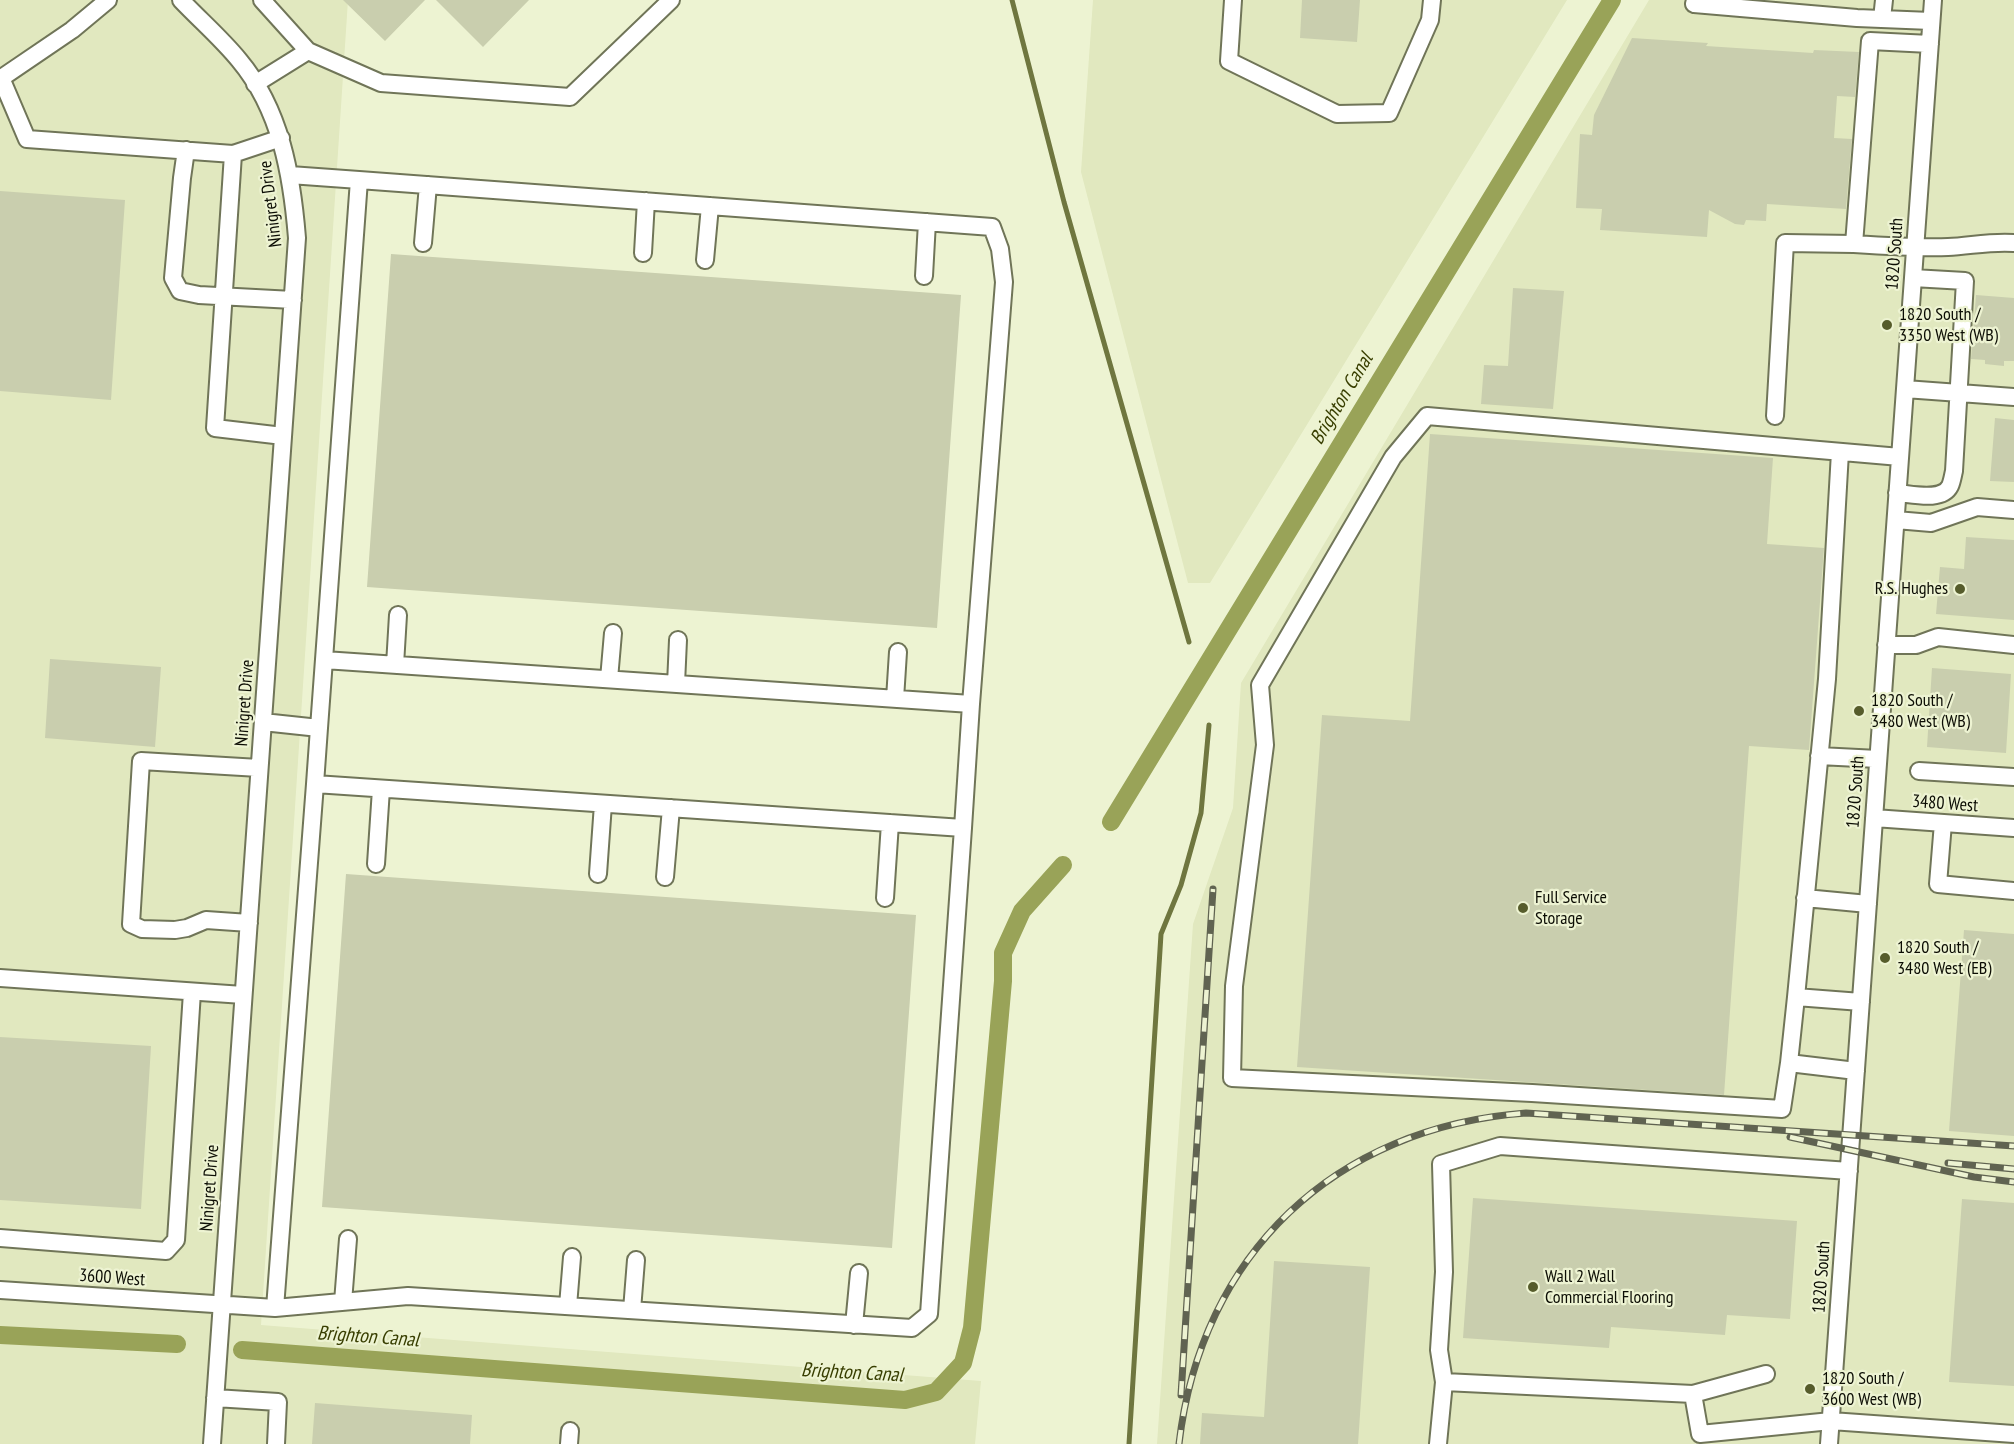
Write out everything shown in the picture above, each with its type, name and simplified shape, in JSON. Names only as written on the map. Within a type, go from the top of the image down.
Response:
[{"type":"street","points":[[108,0],[72,30],[0,79],[27,139],[233,154],[281,138]]},
{"type":"street","name":"Ninigret Drive","points":[[181,0],[240,60],[255,84],[281,138],[290,175],[297,238],[212,1444]]},
{"type":"street","points":[[262,0],[308,51],[381,83],[570,97],[671,0]]},
{"type":"street","points":[[1233,0],[1229,61],[1337,114],[1389,113],[1430,20],[1432,0]]},
{"type":"street","points":[[1695,0],[1694,4],[1857,18],[1931,21]]},
{"type":"street","points":[[1882,19],[1884,0]]},
{"type":"street","name":"1820 South","points":[[1829,1444],[1933,0]]},
{"type":"street","points":[[1854,244],[1870,40],[1930,44]]},
{"type":"street","points":[[255,84],[308,51]]},
{"type":"street","points":[[186,150],[173,278],[180,291],[199,295],[293,300]]},
{"type":"street","points":[[233,154],[215,428],[283,436]]},
{"type":"street","points":[[290,175],[927,222],[924,276]]},
{"type":"street","points":[[275,1308],[359,180]]},
{"type":"street","points":[[423,243],[428,185]]},
{"type":"street","points":[[643,253],[646,201]]},
{"type":"street","points":[[705,260],[710,206]]},
{"type":"street","name":"3600 West","points":[[0,1290],[275,1308],[408,1296],[912,1328],[929,1314],[971,704],[1004,282],[1000,249],[992,227],[927,222]]},
{"type":"street","points":[[1775,416],[1785,243],[1915,248],[2014,243]]},
{"type":"street","points":[[1897,493],[1928,496],[1941,493],[1950,487],[1954,471],[1965,281],[1913,278]]},
{"type":"street","points":[[1905,389],[2014,397]]},
{"type":"street","points":[[1840,452],[1827,680],[1796,997],[1782,1109],[1532,1093],[1232,1078],[1234,986],[1265,746],[1260,685],[1393,457],[1427,416],[1900,457]]},
{"type":"street","points":[[1896,520],[1931,523],[1977,507],[2014,510]]},
{"type":"street","points":[[395,665],[398,615]]},
{"type":"street","points":[[609,679],[613,633]]},
{"type":"street","points":[[1887,645],[1916,645],[1938,637],[2014,645]]},
{"type":"street","points":[[676,684],[678,640]]},
{"type":"street","points":[[895,699],[898,652]]},
{"type":"street","points":[[324,660],[971,704]]},
{"type":"street","points":[[263,722],[319,728]]},
{"type":"street","points":[[1819,756],[1878,759]]},
{"type":"street","points":[[249,923],[206,920],[175,930],[142,929],[131,924],[141,760],[260,768]]},
{"type":"street","points":[[1918,771],[2014,777]]},
{"type":"street","points":[[315,784],[963,828]]},
{"type":"street","points":[[376,864],[381,789]]},
{"type":"street","points":[[598,874],[603,804]]},
{"type":"street","points":[[665,877],[671,808]]},
{"type":"street","name":"3480 West","points":[[1874,818],[2014,828]]},
{"type":"street","points":[[885,898],[890,822]]},
{"type":"street","points":[[1943,823],[1938,884],[2014,891]]},
{"type":"street","points":[[1806,898],[1868,904]]},
{"type":"street","points":[[0,978],[243,995]]},
{"type":"street","points":[[0,1238],[166,1251],[176,1240],[192,992]]},
{"type":"street","points":[[1796,997],[1861,1002]]},
{"type":"street","points":[[1788,1063],[1856,1071]]},
{"type":"street","points":[[1438,1444],[1444,1382],[1439,1350],[1444,1272],[1441,1164],[1500,1146],[1849,1171]]},
{"type":"street","points":[[343,1302],[348,1239]]},
{"type":"street","points":[[568,1306],[572,1257]]},
{"type":"street","points":[[632,1310],[636,1260]]},
{"type":"street","points":[[854,1324],[859,1273]]},
{"type":"street","points":[[1444,1382],[1694,1394],[1766,1374]]},
{"type":"street","points":[[1694,1394],[1699,1439],[1831,1421],[2014,1434]]},
{"type":"street","points":[[215,1398],[278,1402],[276,1444]]},
{"type":"shaded area","points":[[0,0],[348,0],[261,1325],[981,1381],[975,1444],[0,1444]]},
{"type":"shaded area","points":[[1093,0],[1567,0],[1210,583],[1188,583],[1081,172]]},
{"type":"shaded area","points":[[1649,0],[2014,0],[2014,1444],[1157,1444],[1193,924],[1233,808],[1241,683]]},
{"type":"building","points":[[343,0],[425,0],[385,41]]},
{"type":"building","points":[[436,0],[529,0],[483,47]]},
{"type":"building","points":[[1302,0],[1360,0],[1357,42],[1300,38]]},
{"type":"building","points":[[1632,38],[1708,43],[1706,46],[1813,53],[1814,50],[1859,52],[1855,97],[1837,96],[1834,138],[1852,139],[1846,209],[1767,204],[1766,221],[1746,220],[1744,225],[1735,224],[1709,210],[1707,237],[1600,230],[1602,209],[1576,208],[1580,134],[1592,135],[1594,115]]},
{"type":"building","points":[[0,191],[125,200],[111,400],[0,391]]},
{"type":"building","points":[[391,254],[961,295],[937,628],[367,587]]},
{"type":"building","points":[[1513,288],[1564,291],[1553,409],[1481,404],[1484,365],[1508,366]]},
{"type":"building","points":[[1976,295],[2014,298],[2014,361],[2004,361],[2004,366],[1985,364],[1985,360],[1971,359]]},
{"type":"building","points":[[1995,418],[2014,420],[2014,482],[1990,481]]},
{"type":"building","name":"Full Service Storage","points":[[1430,434],[1773,458],[1767,544],[1824,548],[1809,750],[1749,746],[1724,1095],[1297,1067],[1322,715],[1410,721]]},
{"type":"building","points":[[1966,537],[2014,540],[2014,620],[1936,614],[1940,567],[1964,569]]},
{"type":"building","points":[[50,659],[161,667],[155,747],[45,738]]},
{"type":"building","points":[[1932,668],[2011,674],[2006,753],[1927,747]]},
{"type":"building","points":[[346,874],[916,915],[892,1248],[322,1207]]},
{"type":"building","points":[[1964,930],[2014,934],[2014,1136],[1949,1131]]},
{"type":"building","points":[[0,1037],[151,1046],[141,1209],[0,1200]]},
{"type":"building","points":[[1473,1198],[1797,1221],[1790,1319],[1727,1315],[1725,1335],[1611,1327],[1609,1348],[1463,1338]]},
{"type":"building","points":[[1962,1199],[2014,1203],[2014,1386],[1949,1382]]},
{"type":"building","points":[[1274,1261],[1370,1267],[1358,1444],[1200,1444],[1202,1413],[1264,1417]]},
{"type":"building","points":[[315,1403],[472,1415],[470,1444],[312,1444]]},
{"type":"waterway","points":[[1012,0],[1064,202],[1189,642]]},
{"type":"waterway","name":"Brighton Canal","points":[[1111,822],[1612,0]]},
{"type":"waterway","points":[[1129,1444],[1161,934],[1181,885],[1201,813],[1209,725]]},
{"type":"waterway","name":"Brighton Canal","points":[[242,1350],[905,1400],[936,1392],[963,1363],[972,1328],[1003,981],[1003,953],[1022,911],[1063,865]]},
{"type":"waterway","name":"Brighton Canal","points":[[0,1335],[177,1344]]},
{"type":"railway","points":[[1181,1395],[1213,889]]},
{"type":"railway","points":[[1179,1444],[1192,1376],[1216,1314],[1248,1259],[1289,1212],[1338,1174],[1394,1144],[1457,1123],[1526,1113],[2014,1146]]},
{"type":"railway","points":[[1790,1137],[1974,1177],[2014,1182]]},
{"type":"railway","points":[[1948,1163],[2014,1169]]},
{"type":"place","name":"1820 South / 3350 West (WB)","points":[[1887,325]]},
{"type":"place","name":"R.S. Hughes","points":[[1960,589]]},
{"type":"place","name":"1820 South / 3480 West (WB)","points":[[1859,711]]},
{"type":"place","name":"Full Service Storage","points":[[1523,908]]},
{"type":"place","name":"1820 South / 3480 West (EB)","points":[[1885,958]]},
{"type":"place","name":"Wall 2 Wall Commercial Flooring","points":[[1533,1287]]},
{"type":"place","name":"1820 South / 3600 West (WB)","points":[[1810,1389]]}]
